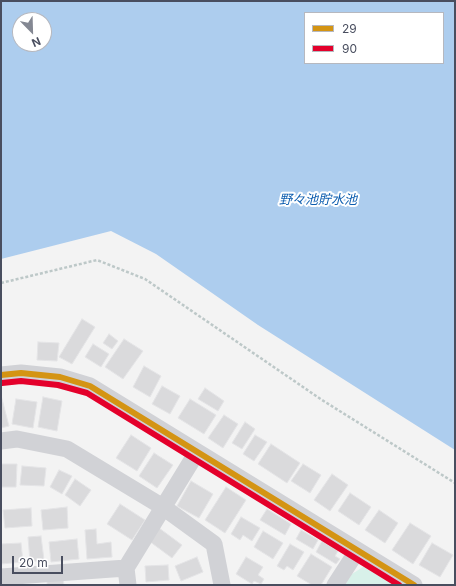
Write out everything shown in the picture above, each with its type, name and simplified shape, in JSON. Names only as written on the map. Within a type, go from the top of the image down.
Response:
[{"type":"street","points":[[1,375],[21,373],[60,377],[90,386],[414,585]]},
{"type":"street","points":[[1,441],[17,439],[67,449],[164,507],[214,544],[222,585]]},
{"type":"street","points":[[128,585],[126,568],[197,452]]},
{"type":"street","points":[[335,585],[357,551]]},
{"type":"street","points":[[1,577],[126,568]]},
{"type":"path","points":[[1,283],[97,260],[145,279],[322,400],[455,483]]},
{"type":"green space","points":[[366,565],[394,585],[345,585],[352,574]]},
{"type":"water","name":"野々池貯水池","points":[[1,1],[455,1],[455,450],[258,325],[156,254],[111,231],[1,259]]},
{"type":"building","points":[[82,319],[95,327],[72,364],[59,357]]},
{"type":"building","points":[[109,334],[118,341],[112,349],[103,343]]},
{"type":"building","points":[[124,339],[143,351],[123,379],[105,367]]},
{"type":"building","points":[[38,342],[59,343],[57,361],[37,360]]},
{"type":"building","points":[[93,344],[109,354],[101,367],[85,357]]},
{"type":"building","points":[[144,366],[161,376],[150,397],[133,387]]},
{"type":"building","points":[[162,386],[180,396],[170,414],[152,404]]},
{"type":"building","points":[[205,388],[224,401],[218,411],[198,399]]},
{"type":"building","points":[[1,395],[9,426],[1,428]]},
{"type":"building","points":[[43,397],[62,401],[57,431],[38,427]]},
{"type":"building","points":[[16,399],[37,402],[33,428],[12,424]]},
{"type":"building","points":[[190,399],[216,415],[204,434],[178,418]]},
{"type":"building","points":[[224,415],[238,424],[223,448],[208,438]]},
{"type":"building","points":[[245,422],[255,429],[242,449],[232,443]]},
{"type":"building","points":[[131,435],[151,448],[137,471],[116,458]]},
{"type":"building","points":[[255,435],[267,442],[254,461],[243,454]]},
{"type":"building","points":[[271,444],[300,463],[287,483],[258,464]]},
{"type":"building","points":[[154,453],[173,465],[157,488],[139,476]]},
{"type":"building","points":[[1,464],[17,464],[16,487],[1,487]]},
{"type":"building","points":[[303,464],[321,475],[310,493],[291,481]]},
{"type":"building","points":[[22,466],[46,468],[44,486],[20,485]]},
{"type":"building","points":[[59,470],[72,476],[62,494],[50,487]]},
{"type":"building","points":[[332,474],[348,485],[330,511],[314,500]]},
{"type":"building","points":[[75,479],[91,490],[80,506],[65,495]]},
{"type":"building","points":[[191,481],[213,494],[199,518],[177,506]]},
{"type":"building","points":[[226,487],[246,500],[225,533],[205,520]]},
{"type":"building","points":[[350,493],[371,507],[359,525],[338,511]]},
{"type":"building","points":[[120,504],[145,520],[132,540],[107,524]]},
{"type":"building","points":[[67,507],[68,528],[43,530],[41,510]]},
{"type":"building","points":[[31,508],[32,526],[5,528],[3,510]]},
{"type":"building","points":[[267,509],[291,524],[285,535],[260,520]]},
{"type":"building","points":[[379,510],[398,523],[385,543],[365,530]]},
{"type":"building","points":[[241,517],[260,528],[252,541],[243,535],[240,540],[231,534]]},
{"type":"building","points":[[410,523],[431,536],[413,564],[392,550]]},
{"type":"building","points":[[159,528],[182,545],[172,558],[149,541]]},
{"type":"building","points":[[96,529],[97,544],[111,542],[112,557],[87,559],[85,530]]},
{"type":"building","points":[[301,530],[318,540],[313,549],[296,539]]},
{"type":"building","points":[[263,531],[283,543],[273,559],[254,547]]},
{"type":"building","points":[[41,536],[44,560],[30,562],[28,537]]},
{"type":"building","points":[[77,539],[79,559],[51,562],[49,542]]},
{"type":"building","points":[[322,541],[338,551],[335,556],[340,559],[336,564],[316,552]]},
{"type":"building","points":[[21,543],[23,562],[1,564],[1,544]]},
{"type":"building","points":[[432,543],[453,555],[440,577],[419,565]]},
{"type":"building","points":[[290,544],[304,552],[293,570],[287,566],[284,570],[277,566]]},
{"type":"building","points":[[311,554],[332,567],[321,585],[312,585],[297,576]]},
{"type":"building","points":[[197,557],[203,572],[181,581],[175,566]]},
{"type":"building","points":[[246,557],[263,567],[258,575],[264,579],[261,584],[254,581],[252,584],[236,574]]},
{"type":"building","points":[[168,565],[169,580],[146,582],[145,566]]},
{"type":"building","points":[[63,579],[64,585],[47,585],[47,580]]},
{"type":"transit line","name":"29","points":[[1,375],[21,373],[60,377],[90,386],[414,585]]},
{"type":"transit line","name":"90","points":[[2,383],[21,381],[58,385],[87,393],[399,585]]}]
